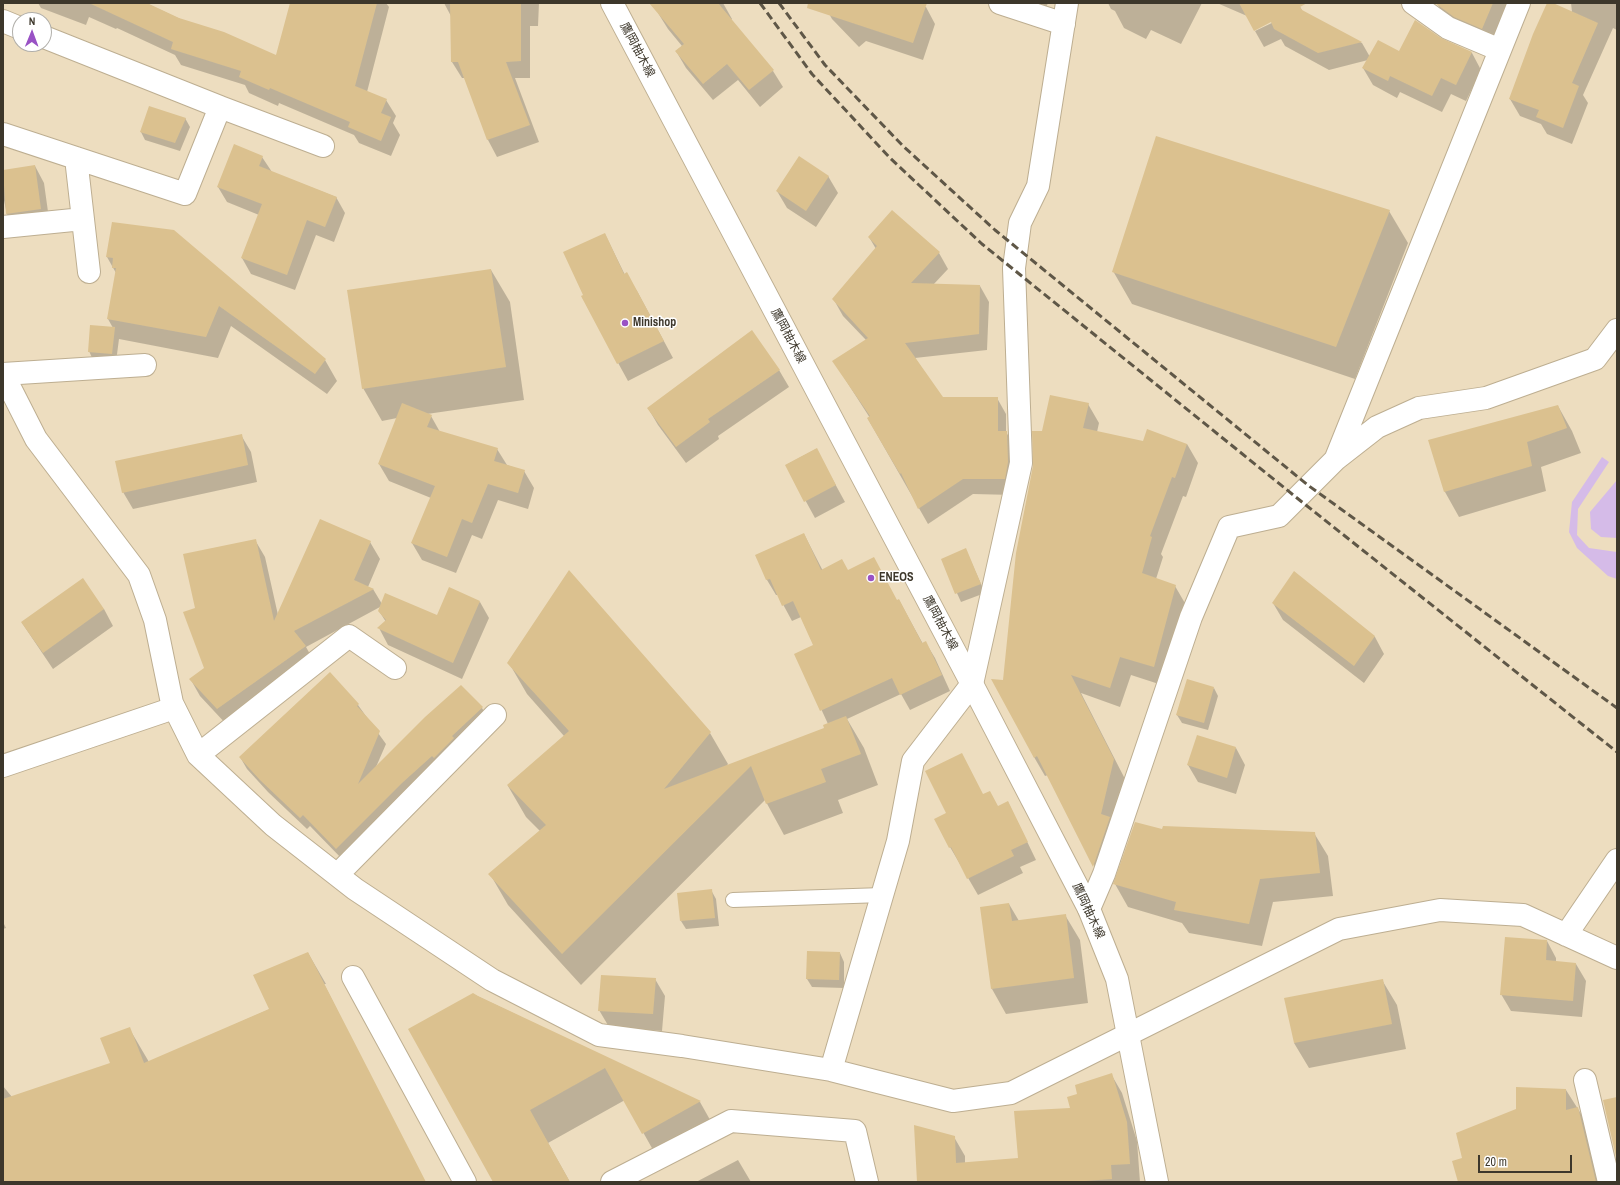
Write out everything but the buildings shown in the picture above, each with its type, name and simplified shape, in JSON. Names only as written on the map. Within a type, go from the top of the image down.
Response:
[{"type":"street","name":"鷹岡柚木線","points":[[612,3],[972,684],[1089,910],[1117,979],[1157,1182]]},
{"type":"street","points":[[831,1070],[898,841],[913,761],[972,684],[1021,463],[1014,268],[1020,223],[1038,186],[1066,13],[1000,3]]},
{"type":"street","points":[[1413,3],[1448,28],[1500,50]]},
{"type":"street","points":[[1336,459],[1519,3]]},
{"type":"street","points":[[52,40],[220,107],[324,146]]},
{"type":"street","points":[[3,134],[185,194],[220,107]]},
{"type":"street","points":[[76,158],[89,272]]},
{"type":"street","points":[[3,227],[83,219]]},
{"type":"street","points":[[1089,910],[1104,874],[1191,617],[1229,528],[1279,516],[1336,459],[1377,427],[1419,408],[1486,398],[1595,359],[1617,330]]},
{"type":"street","points":[[145,365],[3,374],[36,439],[139,574],[156,620],[172,703],[198,755],[273,825],[355,889],[492,980],[599,1035],[682,1046],[831,1070],[952,1101],[1011,1093],[1339,930],[1440,910],[1523,915],[1617,958]]},
{"type":"street","points":[[198,755],[349,636],[395,668]]},
{"type":"street","points":[[3,766],[174,708]]},
{"type":"street","points":[[337,875],[495,716]]},
{"type":"street","points":[[1566,935],[1617,860]]},
{"type":"street","points":[[352,977],[465,1182]]},
{"type":"street","points":[[1585,1080],[1609,1182]]},
{"type":"street","points":[[612,1182],[731,1121],[855,1131],[867,1182]]},
{"type":"lane","points":[[733,900],[883,895]]},
{"type":"shaded area","points":[[1602,457],[1609,462],[1578,509],[1577,535],[1589,548],[1617,552],[1617,579],[1608,576],[1577,548],[1569,532],[1572,502]]},
{"type":"shaded area","points":[[1617,480],[1617,538],[1601,537],[1591,529],[1590,512]]},
{"type":"railway","points":[[760,3],[812,74],[890,158],[982,244],[1297,498],[1617,752]]},
{"type":"railway","points":[[779,3],[825,65],[903,146],[995,230],[1309,486],[1617,708]]},
{"type":"place","name":"Minishop","points":[[625,323]]},
{"type":"place","name":"ENEOS","points":[[871,578]]}]
